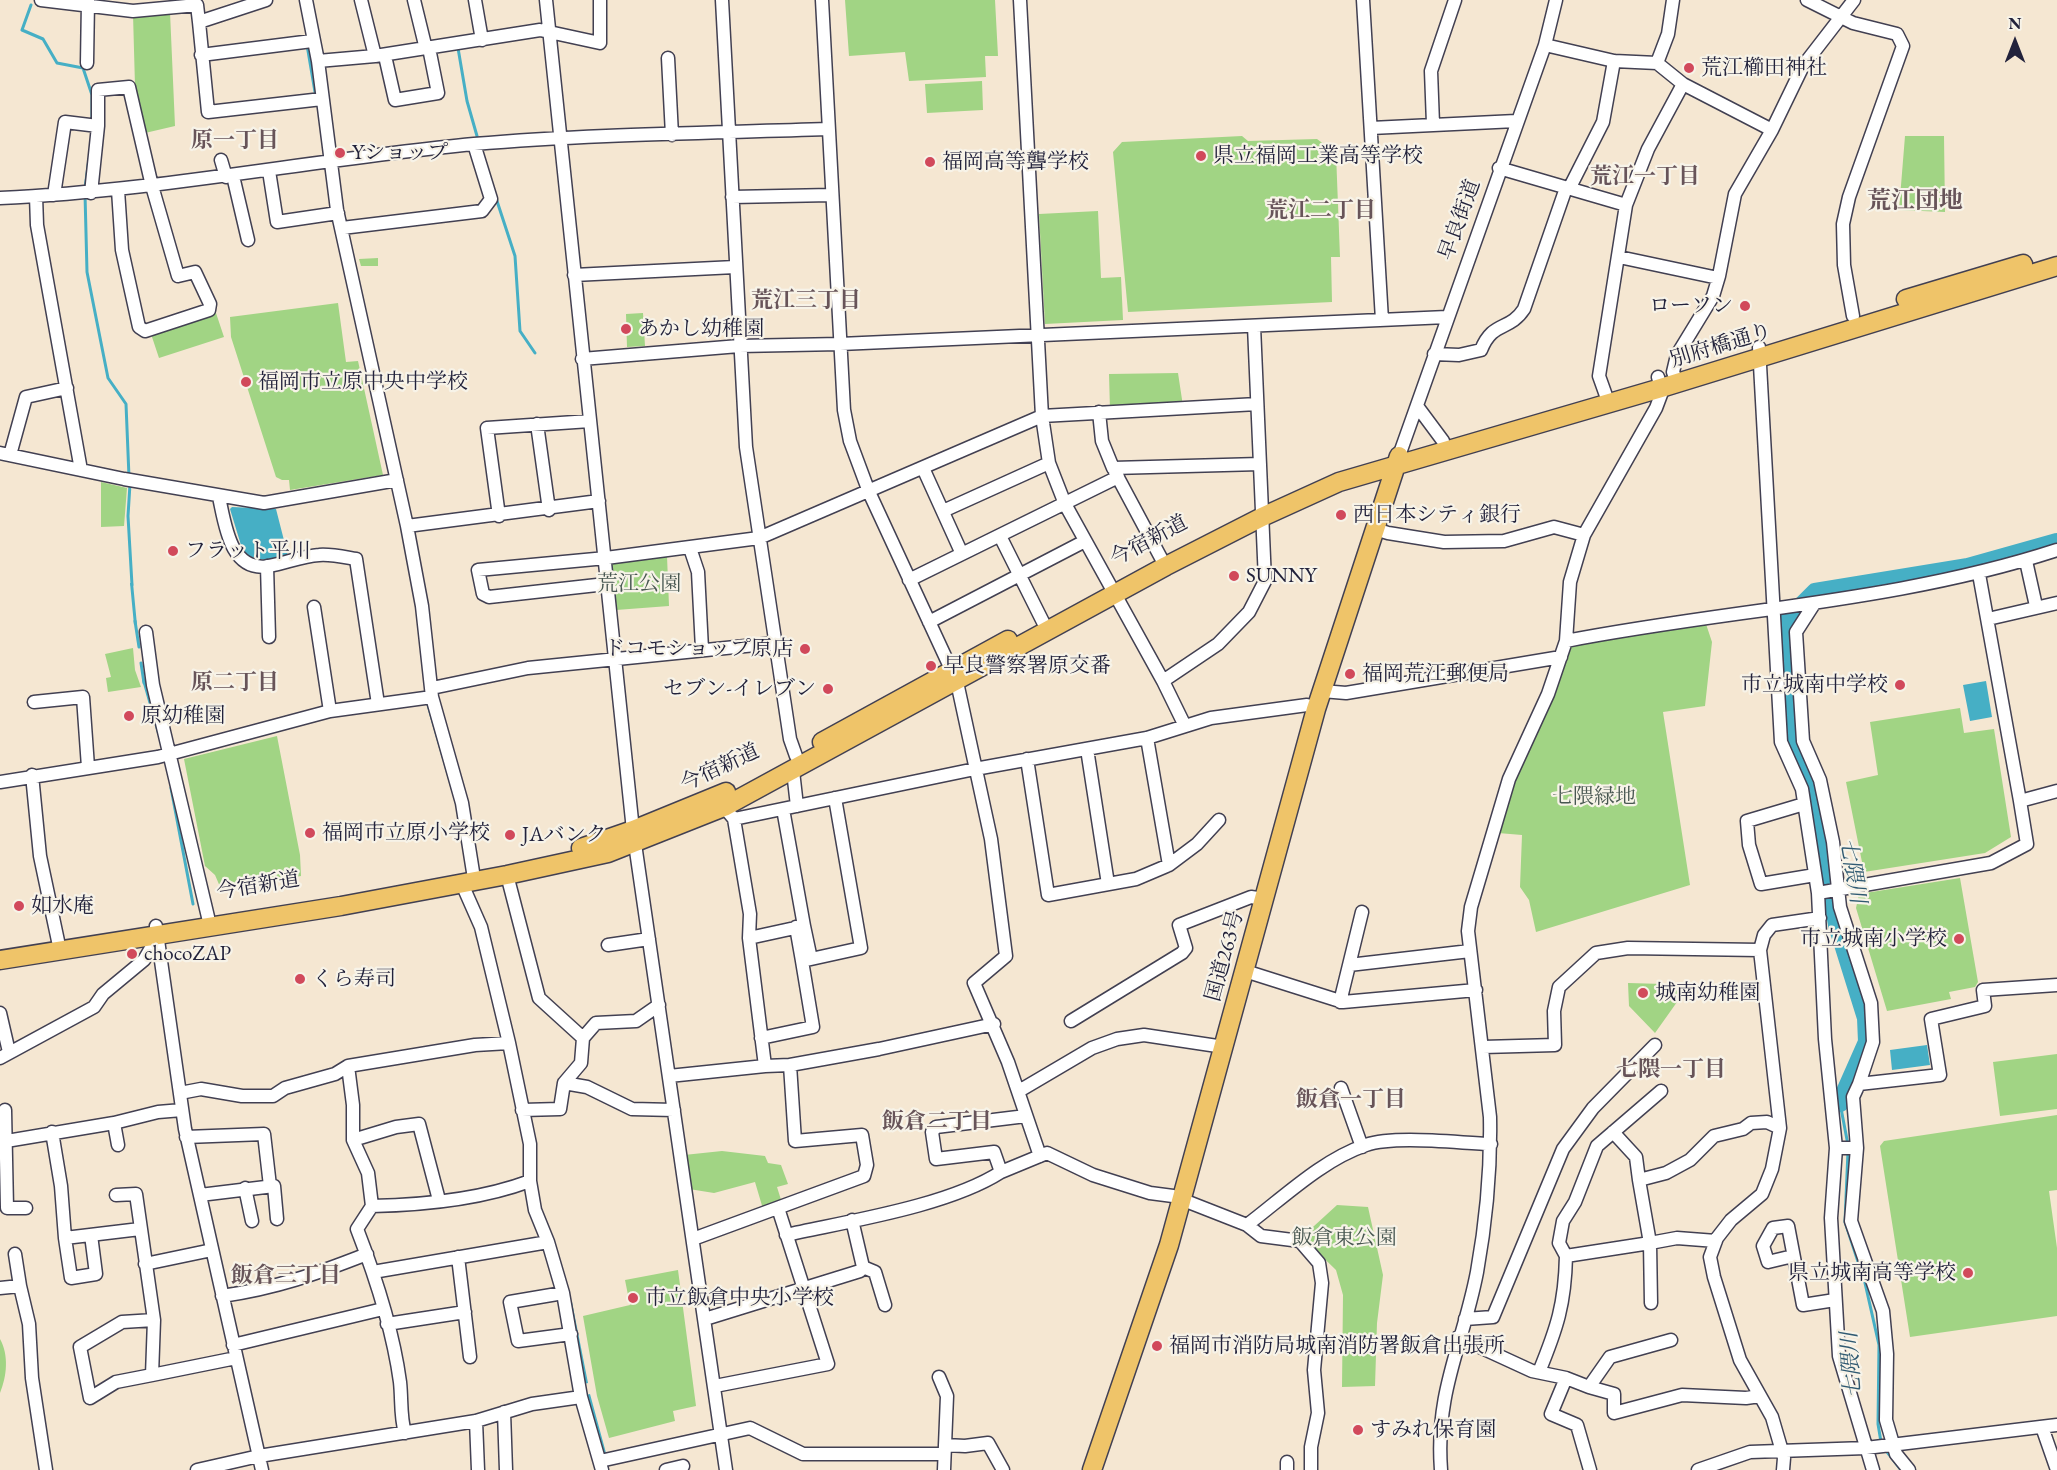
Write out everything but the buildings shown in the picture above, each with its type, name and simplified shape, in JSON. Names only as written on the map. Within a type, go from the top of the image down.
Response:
[{"type":"highway","name":"別府橋通り","points":[[1759,352],[1853,316],[2057,254]]},
{"type":"highway","name":"別府橋通り","points":[[1398,459],[2057,266]]},
{"type":"highway","name":"別府橋通り","points":[[1398,459],[1443,441],[1608,399]]},
{"type":"highway","name":"今宿新道","points":[[0,951],[157,931],[208,917],[467,878],[507,875],[608,853],[634,837],[726,792],[794,764],[1112,592],[1330,478],[1398,459]]},
{"type":"highway","name":"国道263号","points":[[1092,1470],[1182,1199],[1316,709],[1398,459]]},
{"type":"highway","name":"今宿新道","points":[[955,676],[1043,622],[1112,592],[1161,558],[1262,513]]},
{"type":"highway","name":"今宿新道","points":[[0,960],[467,878],[591,845],[634,837],[729,813],[794,764]]},
{"type":"street","points":[[41,0],[133,11],[165,4],[197,5],[208,112],[322,99]]},
{"type":"street","points":[[199,22],[266,0]]},
{"type":"street","points":[[306,0],[312,41],[318,61],[338,213],[407,526],[422,606],[432,692],[462,803],[467,878],[509,1043],[530,1144],[530,1181],[535,1210],[548,1242],[563,1293],[581,1397],[601,1465],[721,1433],[750,1428],[802,1454],[944,1450],[988,1443],[1003,1470]]},
{"type":"street","points":[[361,0],[395,100],[438,93],[429,48],[424,45],[414,0]]},
{"type":"street","points":[[475,0],[482,39]]},
{"type":"street","points":[[546,0],[634,837],[726,1470]]},
{"type":"street","points":[[318,61],[380,56],[540,30],[600,43],[600,0]]},
{"type":"street","points":[[722,0],[746,447],[794,764],[797,806]]},
{"type":"street","points":[[822,0],[844,410],[850,441],[869,492],[955,676],[991,839],[1006,956],[974,983],[994,1024],[1040,1155]]},
{"type":"street","points":[[1020,0],[1042,416],[1049,463],[1065,504],[1163,681],[1185,726]]},
{"type":"street","points":[[1363,0],[1382,320]]},
{"type":"street","points":[[1433,124],[1431,71],[1455,0]]},
{"type":"street","name":"早良街道","points":[[1398,459],[1499,168],[1545,45],[1556,0]]},
{"type":"street","points":[[1657,63],[1668,34],[1673,0]]},
{"type":"street","points":[[1808,0],[1841,19],[1897,34],[1902,46],[1849,197],[1843,224],[1844,265],[1853,316]]},
{"type":"street","points":[[1441,1470],[1440,1419],[1446,1381],[1477,1272],[1491,1144],[1483,1047],[1467,931],[1471,907],[1509,779],[1548,694],[1566,641],[1570,582],[1584,535],[1656,408],[1677,355],[1713,296],[1735,194],[1772,130],[1803,66],[1854,0]]},
{"type":"street","points":[[87,63],[88,4]]},
{"type":"street","points":[[201,55],[312,41]]},
{"type":"street","points":[[1545,45],[1614,61],[1657,63],[1683,84],[1772,130]]},
{"type":"street","points":[[668,58],[672,135]]},
{"type":"street","points":[[1434,354],[1459,356],[1480,350],[1487,335],[1497,328],[1516,321],[1524,309],[1568,189],[1603,122],[1614,61]]},
{"type":"street","points":[[1608,399],[1599,376],[1626,205],[1648,149],[1683,84]]},
{"type":"street","points":[[86,193],[98,90],[129,87],[152,186],[178,276],[195,272],[210,304],[209,310],[145,331],[139,327],[122,250],[118,190]]},
{"type":"street","points":[[54,195],[65,122],[94,126]]},
{"type":"street","points":[[1371,128],[1516,122]]},
{"type":"street","points":[[0,198],[118,190],[474,144],[828,129]]},
{"type":"street","points":[[342,228],[482,211],[491,199],[474,144]]},
{"type":"street","points":[[221,160],[229,176],[248,240]]},
{"type":"street","points":[[1499,168],[1626,205]]},
{"type":"street","points":[[269,171],[277,222],[338,213]]},
{"type":"street","points":[[732,197],[831,195]]},
{"type":"street","points":[[36,196],[37,225],[81,470]]},
{"type":"street","points":[[1618,257],[1718,278]]},
{"type":"street","points":[[574,275],[735,267]]},
{"type":"street","points":[[582,359],[740,346],[1037,336],[1447,317]]},
{"type":"street","points":[[1163,681],[1218,645],[1249,612],[1264,581],[1254,326]]},
{"type":"street","points":[[1759,352],[1779,608],[1781,742],[1802,789],[1818,893],[1826,1040],[1847,1148],[1851,1221],[1883,1311],[1887,1353],[1886,1420],[1896,1454],[1909,1470]]},
{"type":"street","points":[[67,388],[26,397],[5,454],[219,497],[264,503],[397,480]]},
{"type":"street","points":[[606,584],[489,597],[483,594],[478,570],[606,558],[759,538],[1042,416],[1257,404]]},
{"type":"street","points":[[1417,406],[1443,441]]},
{"type":"street","points":[[1099,412],[1102,441],[1116,473],[1161,558]]},
{"type":"street","points":[[499,516],[487,428],[590,421]]},
{"type":"street","points":[[537,424],[549,510]]},
{"type":"street","points":[[943,511],[1049,463]]},
{"type":"street","points":[[909,580],[1065,504],[1116,473],[1260,464]]},
{"type":"street","points":[[923,468],[962,554]]},
{"type":"street","points":[[219,497],[228,538],[237,554],[248,563],[267,566],[320,555],[356,559],[378,704]]},
{"type":"street","points":[[407,526],[549,510],[599,501]]},
{"type":"street","points":[[1375,529],[1388,534],[1444,542],[1504,541],[1554,527],[1584,535]]},
{"type":"street","points":[[1000,536],[1043,622]]},
{"type":"street","points":[[929,622],[1085,542]]},
{"type":"street","points":[[690,548],[698,572],[702,649]]},
{"type":"street","points":[[1566,641],[1640,626],[1809,604],[1979,574],[2057,550]]},
{"type":"street","points":[[2026,561],[2036,606]]},
{"type":"street","points":[[267,566],[269,637]]},
{"type":"street","points":[[1818,893],[1991,863],[2027,844],[1979,574]]},
{"type":"street","points":[[1988,619],[2036,606],[2057,603]]},
{"type":"street","points":[[1809,604],[1796,632],[1803,741],[1820,780],[1839,889],[1840,907],[1871,1003],[1873,1042],[1853,1097],[1847,1148],[1831,1218],[1839,1356],[1869,1448],[1873,1470]]},
{"type":"street","points":[[314,608],[330,711]]},
{"type":"street","points":[[146,632],[153,685],[171,752],[208,917]]},
{"type":"street","points":[[0,782],[32,775],[158,757],[330,711],[378,704],[528,668],[775,643]]},
{"type":"street","points":[[1322,691],[1346,693],[1561,657]]},
{"type":"street","points":[[34,702],[83,697],[88,767]]},
{"type":"street","points":[[765,1066],[749,938],[750,914],[729,813],[797,806],[975,769],[1147,738],[1211,718],[1307,705],[1316,709]]},
{"type":"street","points":[[1147,738],[1168,866]]},
{"type":"street","points":[[1087,749],[1108,884]]},
{"type":"street","points":[[1027,759],[1048,894],[1136,879],[1168,866],[1197,844],[1219,820]]},
{"type":"street","points":[[32,775],[40,856],[58,942]]},
{"type":"street","points":[[2020,801],[2057,791]]},
{"type":"street","points":[[807,960],[861,948],[835,798]]},
{"type":"street","points":[[1804,804],[1747,820],[1749,844],[1761,884],[1815,875]]},
{"type":"street","points":[[761,1038],[813,1027],[807,960],[783,808]]},
{"type":"street","points":[[507,875],[539,998],[583,1038]]},
{"type":"street","points":[[1071,1021],[1182,953],[1186,948],[1179,925],[1251,897],[1264,898]]},
{"type":"street","points":[[1340,1002],[1362,912]]},
{"type":"street","points":[[1783,1470],[1782,1449],[1772,1417],[1740,1360],[1710,1257],[1716,1241],[1731,1220],[1762,1194],[1772,1169],[1780,1128],[1760,950],[1764,935],[1772,925],[1820,918]]},
{"type":"street","points":[[749,938],[800,927]]},
{"type":"street","points":[[0,1012],[5,1055],[94,1007],[104,994],[144,960],[157,931]]},
{"type":"street","points":[[157,931],[186,1137],[262,1470]]},
{"type":"street","points":[[608,945],[649,939]]},
{"type":"street","points":[[1483,1047],[1555,1045],[1554,1011],[1559,987],[1596,953],[1628,948],[1760,950]]},
{"type":"street","points":[[1349,965],[1470,951]]},
{"type":"street","points":[[1245,971],[1340,1002],[1476,990]]},
{"type":"street","points":[[1859,1084],[1940,1075],[1931,1019],[1985,1006],[1983,990],[2057,985]]},
{"type":"street","points":[[522,1110],[560,1108],[564,1083],[580,1064],[583,1038],[596,1023],[636,1021],[659,1005]]},
{"type":"street","points":[[669,1076],[790,1065],[879,1049],[994,1024]]},
{"type":"street","points":[[1019,1092],[1092,1048],[1117,1040],[1144,1035],[1224,1047]]},
{"type":"street","points":[[180,1093],[201,1089],[242,1096],[273,1096],[285,1088],[334,1074],[348,1066],[475,1045],[509,1043]]},
{"type":"street","points":[[1465,1319],[1493,1317],[1563,1149],[1593,1108],[1655,1045]]},
{"type":"street","points":[[693,1239],[864,1176],[867,1165],[862,1135],[795,1141],[790,1065]]},
{"type":"street","points":[[348,1066],[353,1104],[353,1140],[368,1173],[372,1206],[357,1229],[374,1272],[387,1324],[400,1383],[401,1419],[405,1433]]},
{"type":"street","points":[[564,1083],[587,1087],[632,1109],[674,1110]]},
{"type":"street","points":[[1341,1088],[1362,1147]]},
{"type":"street","points":[[1539,1372],[1558,1327],[1565,1294],[1566,1256],[1559,1242],[1563,1221],[1575,1202],[1597,1146],[1661,1092]]},
{"type":"street","points":[[5,1110],[2,1142],[7,1208],[26,1208]]},
{"type":"street","points":[[2,1142],[114,1123],[158,1112],[182,1110]]},
{"type":"street","points":[[1001,1172],[994,1152],[936,1159],[932,1132],[936,1127],[1026,1116]]},
{"type":"street","points":[[1639,1179],[1666,1173],[1690,1160],[1714,1136],[1743,1129],[1751,1123],[1767,1122],[1780,1128]]},
{"type":"street","points":[[114,1123],[118,1145]]},
{"type":"street","points":[[353,1140],[419,1124],[439,1200]]},
{"type":"street","points":[[52,1132],[61,1186],[71,1278],[96,1274],[91,1235]]},
{"type":"street","points":[[1613,1132],[1635,1156],[1650,1242],[1650,1303]]},
{"type":"street","points":[[186,1137],[264,1134],[270,1186]]},
{"type":"street","points":[[1247,1225],[1333,1160],[1362,1147],[1388,1141],[1491,1144]]},
{"type":"street","points":[[786,1235],[915,1206],[985,1182],[1001,1172],[1047,1154],[1094,1175],[1150,1193],[1182,1199],[1247,1225],[1261,1236],[1300,1241],[1319,1263],[1322,1283],[1314,1370],[1318,1413],[1311,1447],[1311,1470]]},
{"type":"street","points":[[372,1206],[439,1200],[515,1186],[530,1181]]},
{"type":"street","points":[[200,1195],[274,1186],[277,1219]]},
{"type":"street","points":[[245,1188],[252,1221]]},
{"type":"street","points":[[116,1195],[136,1194],[154,1320],[152,1375]]},
{"type":"street","points":[[715,1386],[828,1365],[778,1208]]},
{"type":"street","points":[[852,1220],[864,1267]]},
{"type":"street","points":[[65,1238],[140,1228]]},
{"type":"street","points":[[1566,1256],[1677,1238],[1716,1241]]},
{"type":"street","points":[[374,1272],[548,1242]]},
{"type":"street","points":[[146,1264],[212,1250]]},
{"type":"street","points":[[15,1254],[29,1324],[33,1378],[46,1470]]},
{"type":"street","points":[[222,1296],[264,1290],[297,1281],[367,1254]]},
{"type":"street","points":[[1794,1256],[1803,1305],[1835,1300]]},
{"type":"street","points":[[458,1257],[470,1357]]},
{"type":"street","points":[[705,1319],[860,1271],[864,1267]]},
{"type":"street","points":[[864,1267],[875,1272],[885,1305]]},
{"type":"street","points":[[0,1288],[20,1286]]},
{"type":"street","points":[[563,1293],[510,1302],[518,1341],[571,1334]]},
{"type":"street","points":[[233,1345],[383,1309]]},
{"type":"street","points":[[387,1324],[465,1312]]},
{"type":"street","points":[[154,1320],[122,1322],[80,1347],[90,1398],[116,1382],[236,1358]]},
{"type":"street","points":[[1458,1337],[1539,1372],[1566,1378],[1589,1388],[1614,1394],[1614,1413],[1682,1395],[1746,1398],[1760,1396]]},
{"type":"street","points":[[1589,1388],[1610,1357],[1671,1340]]},
{"type":"street","points":[[939,1377],[947,1396],[944,1470]]},
{"type":"street","points":[[1566,1378],[1551,1414],[1577,1425],[1590,1470]]},
{"type":"street","points":[[197,1470],[259,1456],[476,1421],[532,1404],[581,1397]]},
{"type":"street","points":[[504,1412],[506,1470]]},
{"type":"street","points":[[476,1421],[478,1470]]},
{"type":"street","points":[[1698,1470],[1750,1452],[1782,1449],[1869,1448],[2057,1425]]},
{"type":"street","points":[[2042,1427],[2057,1470]]},
{"type":"street","points":[[666,1470],[683,1466]]},
{"type":"green space","points":[[845,0],[995,0],[998,56],[985,56],[986,77],[909,81],[905,52],[849,56]]},
{"type":"green space","points":[[170,12],[175,126],[145,133],[135,86],[133,14]]},
{"type":"green space","points":[[982,81],[983,110],[927,113],[925,84]]},
{"type":"green space","points":[[1242,136],[1248,141],[1317,139],[1336,153],[1340,257],[1331,257],[1332,302],[1128,312],[1113,152],[1122,142]]},
{"type":"green space","points":[[1905,136],[1944,136],[1945,212],[1899,210]]},
{"type":"green space","points":[[1098,211],[1101,278],[1121,277],[1123,320],[1045,324],[1039,214]]},
{"type":"green space","points":[[378,258],[378,266],[361,266],[359,259]]},
{"type":"green space","points":[[338,303],[346,362],[358,361],[383,475],[290,490],[289,480],[276,477],[231,337],[230,317]]},
{"type":"green space","points":[[216,313],[224,337],[159,358],[151,334]]},
{"type":"green space","points":[[643,313],[645,346],[627,347],[626,314]]},
{"type":"green space","points":[[1178,373],[1183,406],[1110,410],[1109,374]]},
{"type":"green space","points":[[101,482],[127,488],[124,526],[101,527]]},
{"type":"green space","name":"荒江公園","points":[[667,556],[669,606],[616,610],[611,564]]},
{"type":"green space","name":"七隈緑地","points":[[1705,621],[1712,642],[1705,706],[1663,712],[1690,885],[1536,932],[1529,900],[1520,887],[1522,835],[1498,833],[1512,783],[1568,644]]},
{"type":"green space","points":[[133,648],[135,670],[141,687],[108,692],[106,678],[111,677],[105,654]]},
{"type":"green space","points":[[1960,708],[1964,733],[1994,729],[2011,837],[1985,853],[1864,872],[1846,782],[1878,775],[1870,722]]},
{"type":"green space","points":[[277,736],[300,855],[301,876],[221,889],[215,875],[205,866],[184,759]]},
{"type":"green space","points":[[1960,878],[1978,982],[1975,987],[1949,992],[1951,999],[1887,1011],[1856,908],[1859,894]]},
{"type":"green space","points":[[1628,983],[1664,984],[1687,988],[1655,1033],[1629,1006]]},
{"type":"green space","points":[[2057,1054],[2057,1109],[2000,1116],[1993,1062]]},
{"type":"green space","points":[[2057,1115],[2057,1190],[2049,1191],[2057,1248],[2057,1316],[1910,1337],[1880,1146],[1884,1141]]},
{"type":"green space","points":[[722,1151],[765,1156],[768,1163],[781,1165],[788,1184],[777,1187],[782,1203],[763,1209],[755,1182],[714,1193],[689,1189],[684,1155]]},
{"type":"green space","name":"飯倉東公園","points":[[1337,1205],[1368,1207],[1383,1275],[1377,1323],[1375,1386],[1342,1387],[1343,1295],[1336,1270],[1302,1237]]},
{"type":"green space","points":[[678,1270],[696,1406],[673,1411],[675,1421],[609,1438],[597,1396],[583,1316],[630,1305],[625,1280]]},
{"type":"green space","points":[[0,1339],[5,1352],[6,1366],[0,1393]]},
{"type":"water","points":[[310,47],[317,95],[314,95],[306,48]]},
{"type":"water","points":[[232,507],[276,509],[288,556],[269,561],[244,555],[230,509]]},
{"type":"water","points":[[130,583],[133,583],[137,625],[134,625]]},
{"type":"water","points":[[145,679],[160,732],[157,733],[142,680]]},
{"type":"water","points":[[1986,681],[1992,717],[1970,721],[1963,685]]},
{"type":"water","points":[[429,702],[461,813],[463,833],[459,833],[458,814],[426,703]]},
{"type":"water","points":[[1927,1045],[1930,1065],[1892,1070],[1890,1050]]},
{"type":"water","points":[[568,1302],[572,1302],[588,1383],[584,1384]]},
{"type":"water","points":[[590,1394],[606,1453],[602,1453],[586,1395]]},
{"type":"waterway","points":[[31,5],[22,30],[43,39],[57,63],[83,68],[92,95],[92,122]]},
{"type":"waterway","points":[[458,48],[467,101],[477,136]]},
{"type":"waterway","points":[[85,188],[89,159]]},
{"type":"waterway","points":[[85,194],[87,272],[108,378],[126,404],[129,477]]},
{"type":"waterway","points":[[496,198],[515,256],[520,331],[535,353]]},
{"type":"waterway","points":[[130,484],[128,516],[132,585]]},
{"type":"waterway","name":"七隈川","points":[[1840,1103],[1867,1042],[1866,1018],[1837,925],[1812,782],[1795,744],[1790,704],[1789,618],[1815,592],[1968,567],[2057,542]]},
{"type":"waterway","points":[[135,621],[139,647]]},
{"type":"waterway","points":[[141,663],[144,683]]},
{"type":"waterway","points":[[171,788],[193,904]]},
{"type":"waterway","name":"七隈川","points":[[1840,1103],[1848,1145]]},
{"type":"waterway","name":"七隈川","points":[[1848,1151],[1845,1222],[1865,1283],[1879,1345],[1878,1424],[1881,1442]]},
{"type":"waterway","name":"七隈川","points":[[1884,1448],[1901,1470]]},
{"type":"place","name":"荒江櫛田神社","points":[[1689,68]]},
{"type":"place","name":"Yショップ","points":[[340,153]]},
{"type":"place","name":"県立福岡工業高等学校","points":[[1201,156]]},
{"type":"place","name":"福岡高等聾学校","points":[[930,162]]},
{"type":"place","name":"ローソン","points":[[1745,306]]},
{"type":"place","name":"あかし幼稚園","points":[[626,329]]},
{"type":"place","name":"福岡市立原中央中学校","points":[[246,382]]},
{"type":"place","name":"西日本シティ銀行","points":[[1341,515]]},
{"type":"place","name":"フラット平川","points":[[173,551]]},
{"type":"place","name":"SUNNY","points":[[1234,576]]},
{"type":"place","name":"ドコモショップ原店","points":[[805,649]]},
{"type":"place","name":"早良警察署原交番","points":[[931,666]]},
{"type":"place","name":"福岡荒江郵便局","points":[[1350,674]]},
{"type":"place","name":"市立城南中学校","points":[[1900,685]]},
{"type":"place","name":"セブン-イレブン","points":[[828,689]]},
{"type":"place","name":"原幼稚園","points":[[129,716]]},
{"type":"place","name":"福岡市立原小学校","points":[[310,833]]},
{"type":"place","name":"JAバンク","points":[[510,835]]},
{"type":"place","name":"如水庵","points":[[19,906]]},
{"type":"place","name":"市立城南小学校","points":[[1959,939]]},
{"type":"place","name":"chocoZAP","points":[[132,954]]},
{"type":"place","name":"くら寿司","points":[[300,979]]},
{"type":"place","name":"城南幼稚園","points":[[1643,993]]},
{"type":"place","name":"県立城南高等学校","points":[[1968,1273]]},
{"type":"place","name":"市立飯倉中央小学校","points":[[633,1298]]},
{"type":"place","name":"福岡市消防局城南消防署飯倉出張所","points":[[1157,1346]]},
{"type":"place","name":"すみれ保育園","points":[[1358,1430]]},
{"type":"district","name":"原一丁目","points":[[235,141]]},
{"type":"district","name":"荒江一丁目","points":[[1645,177]]},
{"type":"district","name":"荒江団地","points":[[1915,201]]},
{"type":"district","name":"荒江二丁目","points":[[1321,211]]},
{"type":"district","name":"荒江三丁目","points":[[806,301]]},
{"type":"district","name":"原二丁目","points":[[235,683]]},
{"type":"district","name":"七隈一丁目","points":[[1671,1070]]},
{"type":"district","name":"飯倉一丁目","points":[[1351,1100]]},
{"type":"district","name":"飯倉二丁目","points":[[937,1122]]},
{"type":"district","name":"飯倉三丁目","points":[[286,1276]]}]
